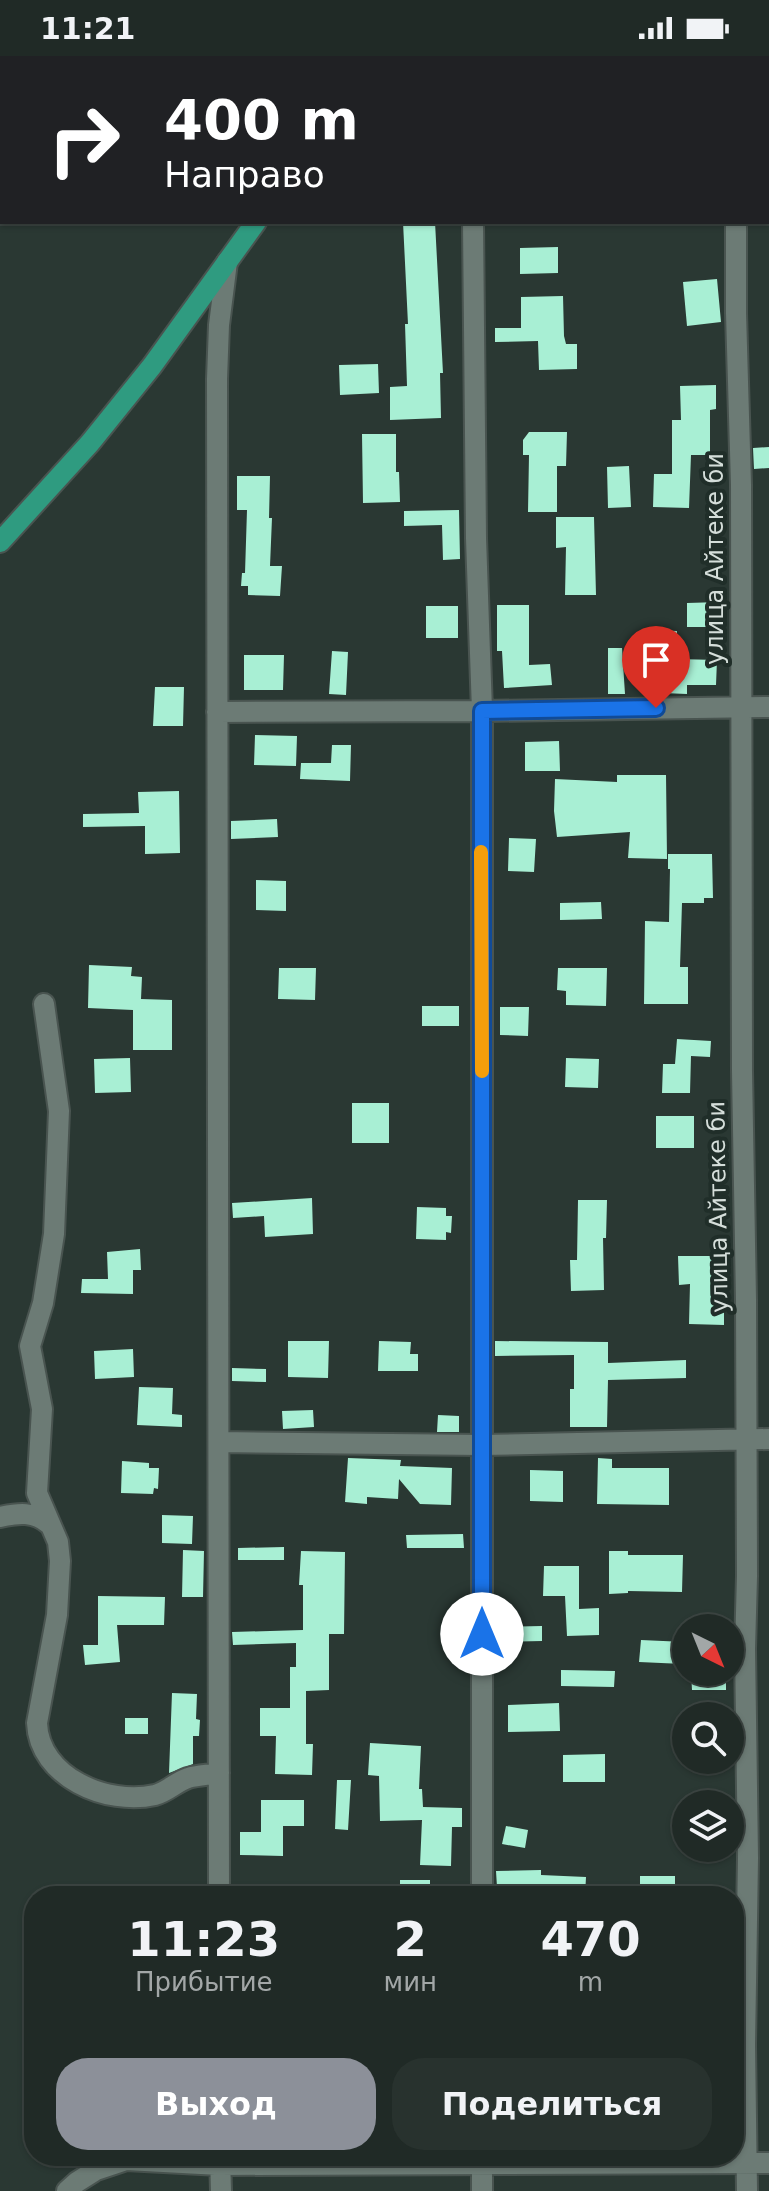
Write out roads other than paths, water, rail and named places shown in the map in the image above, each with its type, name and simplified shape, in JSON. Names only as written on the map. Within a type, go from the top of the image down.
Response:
[{"type":"main road","points":[[0,542],[108,421],[152,366],[255,224]]},
{"type":"street","points":[[473,224],[476,538],[482,711],[482,1886]]},
{"type":"street","name":"улица Айтеке би","points":[[736,224],[742,706],[747,2191]]},
{"type":"street","points":[[219,1886],[217,379],[219,325],[227,262]]},
{"type":"street","points":[[217,712],[769,707]]},
{"type":"street","points":[[44,1004],[59,1111],[54,1234],[43,1303],[30,1346],[42,1409],[37,1493],[58,1542],[59,1582],[57,1615],[37,1736],[43,1749],[73,1782],[114,1795],[134,1798],[156,1795],[186,1779],[219,1773]]},
{"type":"street","points":[[219,1442],[482,1445],[769,1439]]},
{"type":"street","points":[[8,1515],[37,1493]]},
{"type":"street","points":[[8,1515],[41,1517],[49,1524]]},
{"type":"street","points":[[744,2164],[769,2163]]},
{"type":"street","points":[[67,2191],[96,2170],[108,2166]]},
{"type":"street","points":[[220,2166],[221,2191]]},
{"type":"street","points":[[482,2166],[482,2191]]}]
